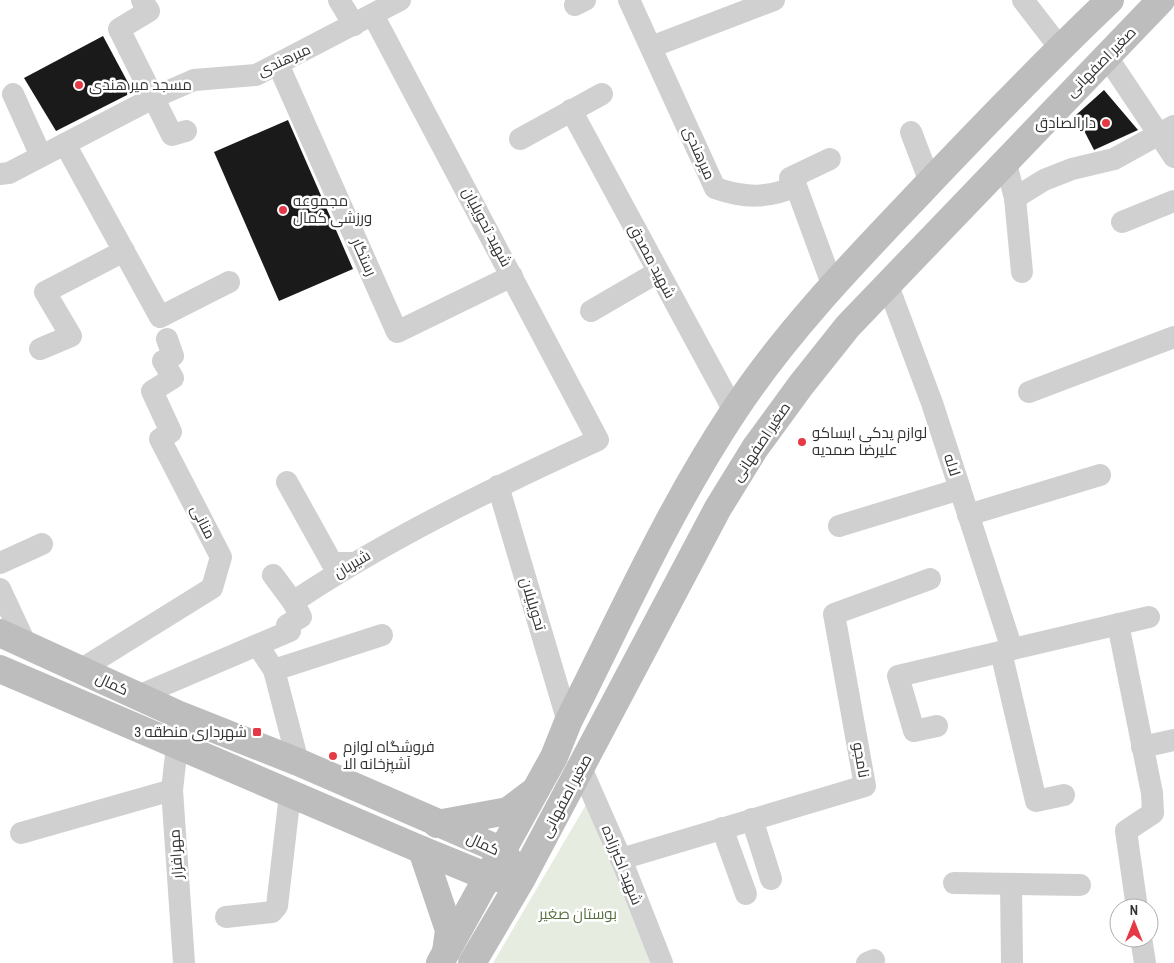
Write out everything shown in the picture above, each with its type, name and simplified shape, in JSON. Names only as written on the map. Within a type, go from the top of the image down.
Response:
[{"type":"main road","name":"صغیر اصفهانی","points":[[443,958],[554,757],[568,722],[672,515],[734,411],[776,354],[832,284],[1060,48],[1110,0]]},
{"type":"main road","name":"صغیر اصفهانی","points":[[472,963],[521,880],[718,508],[755,448],[836,341],[888,283],[1161,0]]},
{"type":"main road","points":[[1060,48],[1084,78]]},
{"type":"main road","name":"کمال","points":[[0,634],[138,696],[298,762],[437,824],[503,850],[521,880]]},
{"type":"main road","name":"کمال","points":[[0,669],[488,877],[521,880]]},
{"type":"main road","points":[[437,824],[508,811],[536,791]]},
{"type":"main road","points":[[422,850],[449,930],[443,958]]},
{"type":"street","points":[[142,0],[149,11],[119,29],[155,97],[172,135],[186,131]]},
{"type":"street","name":"شهید تحویلیان","points":[[339,0],[363,20],[512,276],[598,440]]},
{"type":"street","name":"میرهندی","points":[[0,174],[9,173],[155,97],[194,80],[256,74],[400,0]]},
{"type":"street","name":"میرهندی","points":[[629,0],[715,188],[737,196],[775,196],[796,186]]},
{"type":"street","points":[[651,47],[774,0]]},
{"type":"street","points":[[1023,0],[1060,48]]},
{"type":"street","points":[[1107,57],[1166,130],[1174,157]]},
{"type":"street","name":"رستگار","points":[[278,64],[397,332],[512,276]]},
{"type":"street","points":[[13,94],[40,156]]},
{"type":"street","points":[[520,139],[602,94]]},
{"type":"street","name":"شهید مصدق","points":[[571,110],[734,411]]},
{"type":"street","points":[[1015,198],[1044,180],[1072,169],[1114,160],[1166,130]]},
{"type":"street","points":[[911,132],[930,182]]},
{"type":"street","points":[[65,144],[160,317],[229,282]]},
{"type":"street","points":[[830,159],[790,178],[796,186],[832,284]]},
{"type":"street","points":[[1005,160],[1015,198],[1022,272]]},
{"type":"street","points":[[1122,222],[1174,201]]},
{"type":"street","points":[[40,350],[71,336],[45,292],[124,251]]},
{"type":"street","points":[[591,311],[658,272]]},
{"type":"street","name":"لاله","points":[[888,283],[932,403],[960,489],[1007,650],[1036,801],[1064,795]]},
{"type":"street","points":[[1029,392],[1174,337]]},
{"type":"street","name":"منانی","points":[[80,670],[212,588],[217,574],[221,557],[160,439],[171,432],[152,391],[173,378],[163,361],[173,356],[167,339]]},
{"type":"street","name":"شیریان","points":[[293,602],[351,563],[498,486],[598,440]]},
{"type":"street","points":[[968,514],[1100,475]]},
{"type":"street","points":[[287,482],[332,563],[351,563]]},
{"type":"street","name":"تحویلیلان","points":[[498,486],[568,722]]},
{"type":"street","points":[[840,526],[960,489]]},
{"type":"street","points":[[0,563],[42,544]]},
{"type":"street","points":[[138,696],[290,631],[287,625],[301,617],[293,602],[273,575]]},
{"type":"street","name":"نامجو","points":[[621,859],[865,786],[834,614],[930,579]]},
{"type":"street","points":[[0,589],[26,645]]},
{"type":"street","points":[[937,726],[914,731],[898,676],[1148,617]]},
{"type":"street","points":[[1118,624],[1152,793],[1152,813],[1126,831],[1136,898]]},
{"type":"street","points":[[274,670],[382,635]]},
{"type":"street","points":[[258,646],[274,670],[298,762]]},
{"type":"street","points":[[1142,747],[1174,740]]},
{"type":"street","name":"مهرافزار","points":[[177,746],[172,790],[184,963]]},
{"type":"street","name":"شهید اکبرزاده","points":[[581,768],[621,859],[662,963]]},
{"type":"street","points":[[21,833],[172,790]]},
{"type":"street","points":[[226,917],[272,912],[277,906],[290,794]]},
{"type":"street","points":[[752,819],[771,879]]},
{"type":"street","points":[[722,828],[746,894]]},
{"type":"street","points":[[954,884],[1080,885]]},
{"type":"street","points":[[1011,884],[1012,963]]},
{"type":"street","points":[[1143,948],[1145,963]]},
{"type":"green space","name":"بوستان صغیر","points":[[587,803],[650,963],[493,963]]},
{"type":"building","name":"مسجد میر هندی","points":[[103,36],[133,92],[56,131],[24,78]]},
{"type":"building","name":"دارالصادق","points":[[1104,90],[1138,130],[1094,150],[1076,115]]},
{"type":"building","name":"مجموعه ورزشی کمال","points":[[288,120],[353,269],[279,301],[214,152]]},
{"type":"place","name":"مسجد میر هندی","points":[[79,85]]},
{"type":"place","name":"دارالصادق","points":[[1106,123]]},
{"type":"place","name":"مجموعه ورزشی کمال","points":[[283,210]]},
{"type":"place","name":"لوازم یدکی ایساکو علیرضا صمدیه","points":[[802,442]]},
{"type":"place","name":"شهرداری منطقه 3","points":[[257,732]]},
{"type":"place","name":"فروشگاه لوازم آشپزخانه الا","points":[[333,756]]}]
